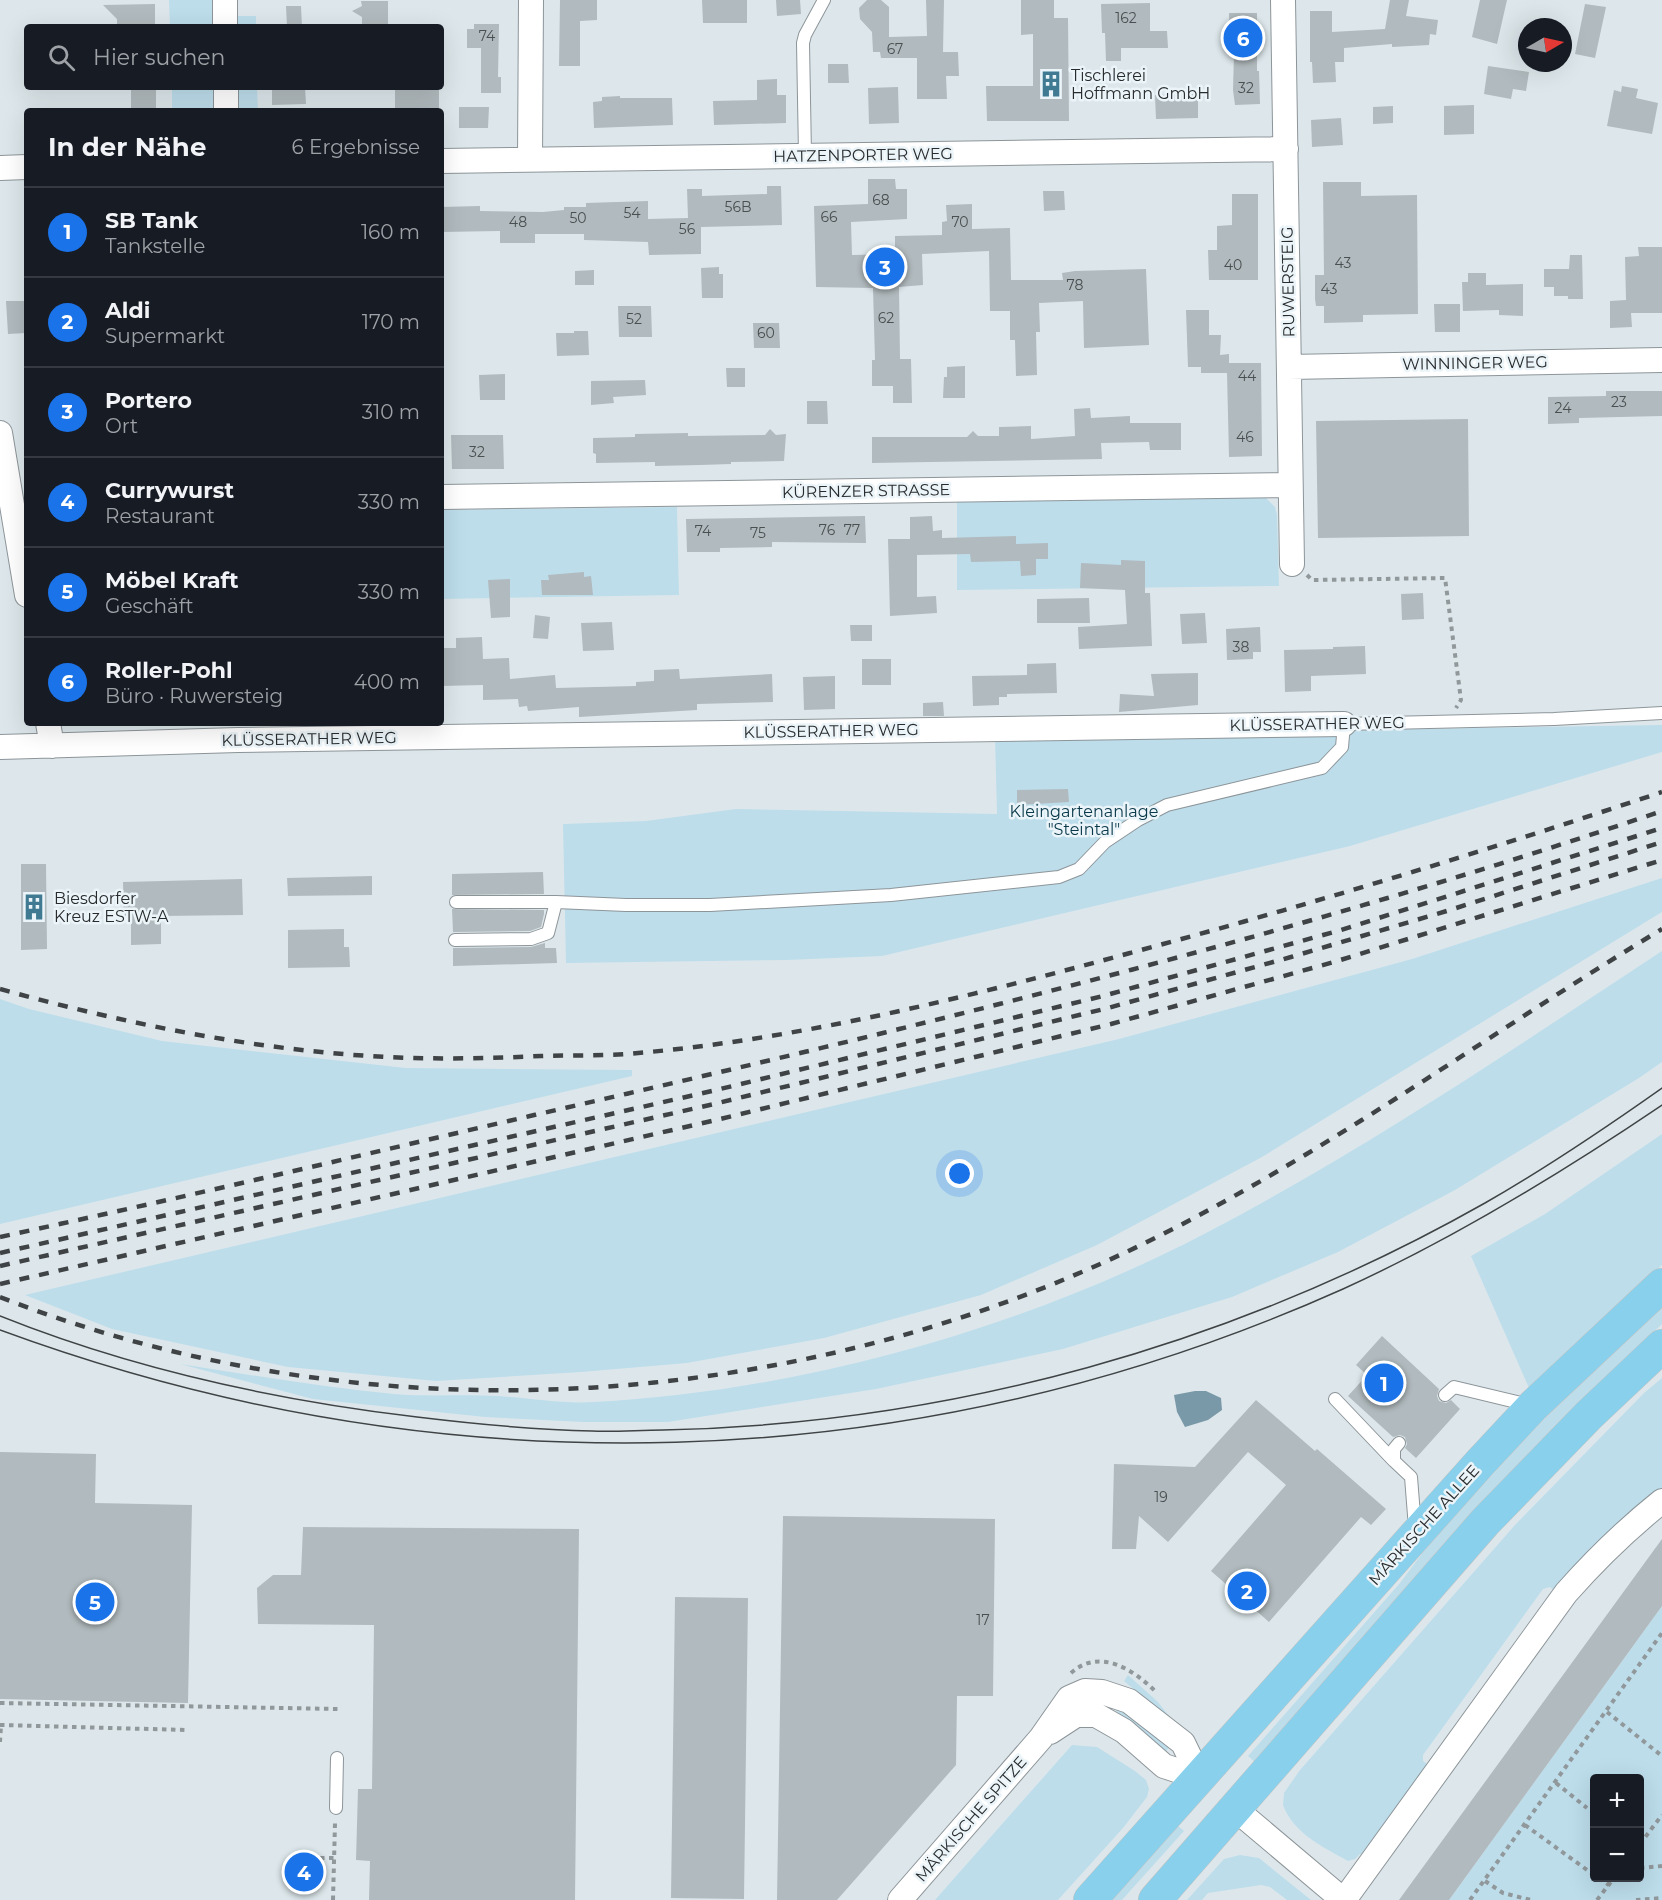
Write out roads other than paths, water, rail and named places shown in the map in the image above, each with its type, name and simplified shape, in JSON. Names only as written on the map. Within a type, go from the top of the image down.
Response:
[{"type":"main road","name":"MÄRKISCHE ALLEE","points":[[1090,1900],[1415,1534],[1533,1406],[1662,1285]]},
{"type":"main road","points":[[1155,1900],[1485,1522],[1588,1415],[1662,1346]]},
{"type":"main road","points":[[1200,1778],[1234,1808]]},
{"type":"street","points":[[225,0],[225,24]]},
{"type":"street","points":[[530,159],[531,0]]},
{"type":"street","name":"RUWERSTEIG","points":[[1283,0],[1292,564]]},
{"type":"street","points":[[226,90],[226,108]]},
{"type":"street","name":"HATZENPORTER WEG","points":[[444,161],[1286,149]]},
{"type":"street","points":[[0,168],[24,167]]},
{"type":"street","name":"WINNINGER WEG","points":[[1289,367],[1662,360]]},
{"type":"street","points":[[0,433],[24,575]]},
{"type":"street","name":"KÜRENZER STRASSE","points":[[444,497],[1290,485]]},
{"type":"street","name":"KLÜSSERATHER WEG","points":[[0,747],[50,734],[238,740],[1344,724]]},
{"type":"street","points":[[1234,1808],[1344,1900],[1566,1593],[1616,1540],[1662,1501]]},
{"type":"street","name":"MÄRKISCHE SPITZE","points":[[900,1900],[1041,1738],[1069,1698],[1086,1691],[1102,1692],[1129,1701],[1183,1743],[1200,1778]]},
{"type":"lane","points":[[805,155],[803,43],[824,0]]},
{"type":"lane","name":"KLÜSSERATHER WEG","points":[[1344,724],[1554,719],[1662,713]]},
{"type":"lane","points":[[456,902],[710,905],[891,895],[1059,877],[1079,869],[1106,842],[1138,820],[1167,805],[1322,768],[1342,747],[1344,724]]},
{"type":"lane","points":[[455,940],[531,939],[548,933],[556,902]]},
{"type":"lane","points":[[1445,1395],[1454,1386],[1533,1406]]},
{"type":"lane","points":[[1335,1399],[1411,1477],[1415,1534]]},
{"type":"lane","points":[[1394,1461],[1394,1449],[1399,1443]]},
{"type":"lane","points":[[336,1808],[337,1758]]},
{"type":"tram line","points":[[0,1316],[102,1352],[257,1392],[363,1410],[461,1422],[548,1429],[663,1430],[771,1424],[878,1412],[983,1393],[1088,1368],[1191,1336],[1291,1298],[1389,1253],[1485,1203],[1575,1148],[1662,1088]]},
{"type":"tram line","points":[[0,1330],[166,1383],[335,1419],[505,1439],[676,1442],[846,1429],[1014,1399],[1180,1353],[1343,1289],[1426,1248],[1506,1204],[1585,1156],[1662,1105]]},
{"type":"railway","points":[[0,989],[153,1026],[308,1051],[413,1058],[493,1058],[616,1055],[691,1047],[817,1028],[943,1001],[1068,970],[1397,877],[1662,792]]},
{"type":"railway","points":[[0,1237],[673,1083],[1100,978],[1382,900],[1662,811]]},
{"type":"railway","points":[[0,1253],[712,1091],[1103,996],[1341,930],[1662,828]]},
{"type":"railway","points":[[0,1266],[714,1104],[1108,1008],[1450,910],[1662,842]]},
{"type":"railway","points":[[0,1284],[716,1120],[1111,1024],[1334,962],[1662,860]]},
{"type":"railway","points":[[0,1297],[140,1343],[285,1373],[432,1388],[580,1388],[728,1373],[873,1343],[1014,1299],[1149,1241],[1216,1206],[1345,1130],[1662,929]]},
{"type":"place","name":"Roller-Pohl","points":[[1243,38]]},
{"type":"place","name":"Tischlerei Hoffmann GmbH","points":[[1051,84]]},
{"type":"place","name":"Portero","points":[[885,267]]},
{"type":"place","name":"Biesdorfer Kreuz ESTW-A","points":[[34,907]]},
{"type":"place","name":"SB Tank","points":[[1384,1383]]},
{"type":"place","name":"Aldi","points":[[1247,1591]]},
{"type":"place","name":"Möbel Kraft","points":[[95,1602]]},
{"type":"place","name":"Currywurst","points":[[304,1872]]},
{"type":"park label","name":"Kleingartenanlage \"Steintal\"","points":[[1084,820]]}]
